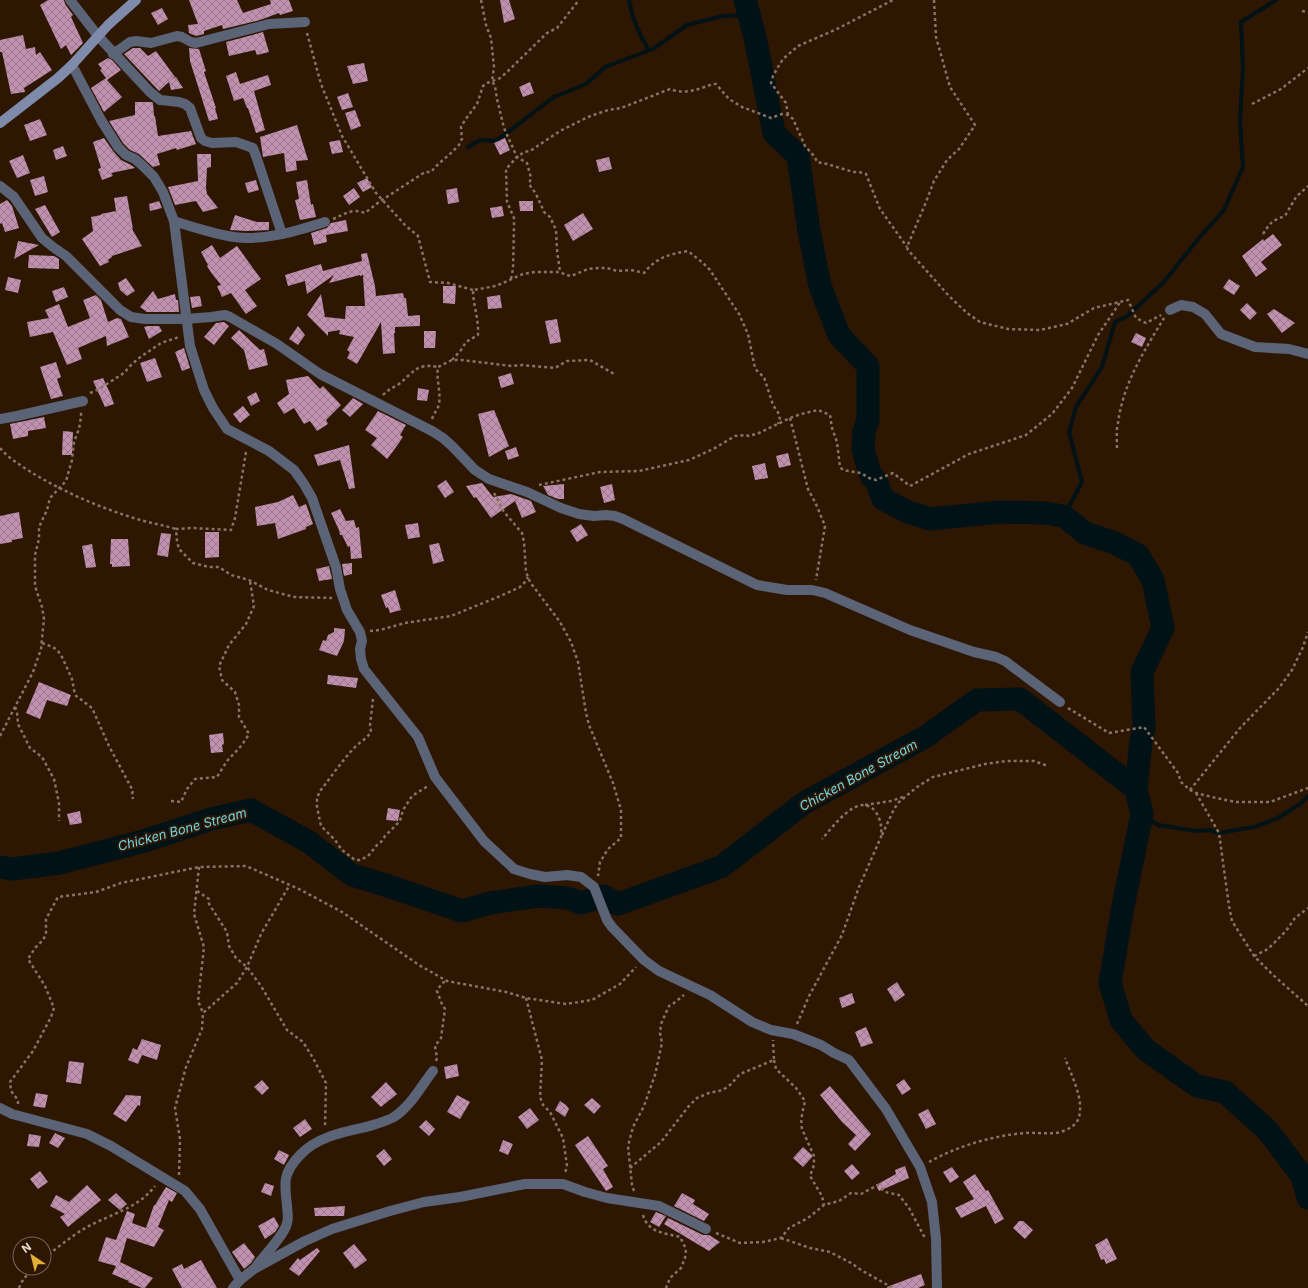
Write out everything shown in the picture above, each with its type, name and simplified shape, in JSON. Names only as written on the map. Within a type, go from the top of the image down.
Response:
[{"type":"street","points":[[70,0],[113,54],[150,92],[160,100],[179,102],[190,108],[201,138],[212,143],[236,142],[253,148],[282,234]]},
{"type":"street","points":[[0,123],[40,93],[72,65],[118,15],[136,0]]},
{"type":"street","points":[[113,54],[130,42],[136,41],[151,43],[177,36],[196,43],[269,24],[305,22]]},
{"type":"street","points":[[72,65],[101,120],[118,147],[126,155],[135,158],[154,177],[163,192],[174,221],[190,346],[204,390],[213,408],[227,429],[269,451],[294,470],[304,484],[312,498],[336,567],[347,610],[360,632],[362,641],[360,649],[361,659],[364,669],[418,737],[435,777],[484,841],[514,870],[545,877],[567,875],[581,877],[595,889],[612,927],[644,960],[659,971],[710,995],[752,1022],[772,1030],[793,1034],[821,1045],[849,1060],[886,1109],[920,1167],[932,1202],[936,1239],[937,1288]]},
{"type":"street","points":[[0,186],[14,197],[42,238],[53,248],[66,256],[120,310],[131,317],[144,319],[186,319],[211,318],[225,315],[230,316],[277,344],[320,374],[432,431],[452,446],[475,470],[489,479],[527,492],[561,508],[579,514],[615,516],[623,519],[757,585],[787,590],[812,590],[825,593],[910,630],[974,652],[1000,659],[1060,702]]},
{"type":"street","points":[[174,221],[235,237],[252,238],[296,231],[325,222]]},
{"type":"street","points":[[1170,310],[1181,304],[1194,307],[1205,314],[1221,334],[1255,347],[1289,349],[1308,354]]},
{"type":"street","points":[[0,419],[83,401]]},
{"type":"street","points":[[254,1269],[283,1232],[287,1224],[288,1217],[284,1186],[286,1175],[301,1154],[312,1145],[325,1138],[339,1133],[381,1123],[394,1117],[405,1108],[433,1071]]},
{"type":"street","points":[[0,1108],[12,1114],[87,1134],[111,1146],[176,1184],[185,1191],[200,1209],[240,1280]]},
{"type":"street","points":[[233,1288],[240,1280],[254,1269],[305,1241],[332,1229],[424,1202],[460,1197],[525,1184],[564,1184],[607,1198],[659,1206],[706,1229]]},
{"type":"path","points":[[482,0],[486,25],[491,38],[494,67],[492,81],[495,86],[504,128],[517,157],[527,163],[531,178],[529,184],[536,194],[544,212],[550,216],[556,230],[560,272]]},
{"type":"path","points":[[325,222],[347,212],[357,210],[365,213],[425,172],[431,172],[459,146],[460,140],[462,139],[461,127],[478,104],[483,86],[507,72],[547,33],[556,28],[579,0]]},
{"type":"path","points":[[788,115],[786,103],[771,83],[772,76],[784,59],[798,46],[837,29],[893,0]]},
{"type":"path","points":[[907,246],[934,181],[947,160],[960,149],[975,125],[950,87],[936,37],[934,0]]},
{"type":"path","points":[[1302,11],[1308,12]]},
{"type":"path","points":[[305,22],[322,84],[342,136],[376,193],[405,225],[418,236],[430,282],[448,283],[473,290],[496,286],[511,279],[535,272],[560,272],[571,276],[588,269],[607,268],[617,271],[631,270],[644,273],[652,263],[667,256],[688,251],[710,270],[739,314],[748,334],[755,368],[764,377],[773,405],[779,414],[780,420],[778,424]]},
{"type":"path","points":[[1252,104],[1281,89],[1308,68]]},
{"type":"path","points":[[511,279],[513,269],[514,218],[507,202],[505,174],[506,169],[517,157],[524,152],[530,151],[560,131],[588,117],[608,110],[621,108],[670,89],[684,92],[716,84],[729,99],[742,107],[771,118],[782,114],[788,115],[793,119],[805,146],[815,157],[817,162],[866,174],[880,209],[907,246],[908,250],[949,296],[967,313],[980,322],[1008,329],[1040,330],[1067,324],[1094,308],[1128,300],[1136,318],[1146,323],[1170,310]]},
{"type":"path","points":[[1263,234],[1276,218],[1285,216],[1296,197],[1308,186]]},
{"type":"path","points":[[378,403],[384,393],[399,384],[413,370],[431,366],[438,367],[452,360],[466,342],[478,335],[478,319],[473,298],[473,290]]},
{"type":"path","points":[[527,492],[536,485],[600,472],[639,471],[689,460],[715,448],[735,436],[749,436],[760,433],[790,418],[818,410],[826,412],[830,415],[832,420],[832,428],[837,442],[840,467],[843,470],[861,474],[876,480],[893,473],[910,486],[968,454],[1026,434],[1052,414],[1072,388],[1098,335],[1121,301]]},
{"type":"path","points":[[1117,448],[1117,424],[1122,402],[1133,370],[1147,345],[1170,310]]},
{"type":"path","points":[[0,736],[33,672],[42,649],[44,619],[36,586],[35,555],[39,539],[39,527],[40,522],[47,510],[50,498],[66,480],[69,473],[74,442],[82,417],[81,406],[83,401],[91,392],[99,389],[124,373],[139,358],[161,343],[177,338],[187,331]]},
{"type":"path","points":[[452,360],[512,366],[522,365],[555,368],[568,361],[590,360],[614,374]]},
{"type":"path","points":[[432,431],[432,418],[434,412],[439,406],[440,390],[437,382],[438,367]]},
{"type":"path","points":[[790,418],[808,489],[825,526],[818,571],[812,590]]},
{"type":"path","points":[[0,448],[16,463],[58,488],[106,509],[176,529],[192,528],[231,530],[235,518],[246,452],[251,448],[263,448]]},
{"type":"path","points":[[489,479],[504,512],[522,533],[526,572],[530,582],[560,622],[571,642],[578,662],[587,719],[614,784],[621,810],[621,838],[608,849],[600,862],[595,889]]},
{"type":"path","points":[[176,529],[177,541],[180,549],[192,562],[209,567],[219,567],[231,575],[249,580],[268,590],[294,597],[344,599]]},
{"type":"path","points":[[360,632],[380,630],[405,623],[451,616],[498,598],[520,587],[526,581],[528,576]]},
{"type":"path","points":[[171,801],[181,802],[187,789],[195,779],[217,777],[227,761],[242,745],[249,734],[239,717],[239,705],[235,692],[222,680],[219,666],[229,645],[246,624],[254,606],[249,580]]},
{"type":"path","points":[[1190,790],[1240,728],[1279,688],[1292,670],[1303,647],[1308,632]]},
{"type":"path","points":[[42,643],[58,651],[72,679],[75,695],[92,708],[109,746],[133,791],[133,799]]},
{"type":"path","points":[[375,683],[370,725],[371,732],[366,739],[358,744],[320,790],[317,798],[317,807],[321,826],[335,840],[342,850],[355,860],[360,860],[368,856],[400,821],[403,810],[412,796],[429,785],[435,777]]},
{"type":"path","points":[[1060,702],[1109,733],[1144,727],[1178,773],[1181,782],[1196,793],[1236,802],[1270,802],[1308,788]]},
{"type":"path","points":[[14,707],[17,712],[18,724],[30,748],[42,757],[54,779],[59,803],[59,821]]},
{"type":"path","points":[[793,1034],[810,996],[842,935],[859,887],[894,809],[899,802],[905,796],[933,777],[986,764],[1026,760],[1048,766]]},
{"type":"path","points":[[1196,793],[1220,833],[1232,921],[1254,956],[1308,1006]]},
{"type":"path","points":[[822,839],[846,813],[856,806],[898,799],[905,796]]},
{"type":"path","points":[[864,805],[870,806],[880,819],[882,829],[881,837]]},
{"type":"path","points":[[12,1114],[17,1107],[18,1100],[11,1091],[10,1082],[33,1051],[51,1017],[54,1008],[45,986],[28,959],[46,934],[46,919],[58,897],[96,892],[121,883],[199,867],[246,866],[289,886],[299,889],[342,912],[419,965],[447,981],[506,992],[526,998],[566,1004],[592,1000],[620,984],[644,960]]},
{"type":"path","points":[[176,1184],[180,1175],[180,1139],[175,1108],[186,1067],[202,1029],[203,1013],[198,1001],[204,947],[194,914],[199,867]]},
{"type":"path","points":[[203,1013],[238,983],[247,968],[261,934],[289,886]]},
{"type":"path","points":[[196,891],[209,899],[209,904],[227,932],[229,946],[236,958],[247,968],[261,986],[287,1030],[303,1042],[313,1058],[326,1083],[324,1112],[325,1138]]},
{"type":"path","points":[[1254,956],[1268,949],[1286,931],[1295,918],[1308,908]]},
{"type":"path","points":[[433,1071],[437,1058],[435,1046],[441,1038],[445,1009],[437,991],[442,982],[447,981]]},
{"type":"path","points":[[666,1288],[670,1278],[681,1268],[686,1258],[686,1249],[680,1238],[655,1231],[648,1225],[644,1218],[632,1185],[628,1146],[633,1127],[644,1106],[655,1075],[662,1043],[660,1033],[661,1024],[669,1006],[683,996],[690,986]]},
{"type":"path","points":[[526,998],[542,1060],[540,1097],[543,1104],[550,1112],[563,1138],[566,1166],[564,1184]]},
{"type":"path","points":[[772,1030],[776,1069],[796,1088],[805,1101],[801,1124],[814,1156],[814,1165],[810,1176],[822,1196],[824,1205]]},
{"type":"path","points":[[920,1167],[963,1146],[1012,1134],[1027,1132],[1060,1132],[1071,1128],[1078,1118],[1080,1106],[1078,1093],[1065,1058]]},
{"type":"path","points":[[630,1168],[662,1142],[688,1107],[697,1098],[709,1093],[723,1090],[740,1074],[774,1060]]},
{"type":"path","points":[[52,1252],[82,1230],[130,1207],[150,1193],[163,1177]]},
{"type":"path","points":[[782,1238],[789,1228],[808,1218],[824,1205],[839,1201],[851,1193],[862,1194],[878,1185],[885,1192],[899,1195],[909,1208],[924,1237],[928,1239],[936,1239]]},
{"type":"path","points":[[706,1229],[740,1243],[763,1242],[782,1238],[810,1248],[830,1252],[893,1288]]},
{"type":"path","points":[[19,1288],[26,1276]]},
{"type":"building","points":[[48,0],[64,0],[65,4],[73,15],[71,17],[83,43],[71,55],[66,45],[61,49],[40,5]]},
{"type":"building","points":[[189,0],[237,0],[243,13],[271,4],[270,0],[289,0],[293,11],[280,15],[279,13],[260,20],[223,29],[222,25],[204,31],[204,34],[196,36],[189,33],[188,25],[198,24]]},
{"type":"building","points":[[500,0],[509,0],[515,19],[504,23]]},
{"type":"building","points":[[162,8],[168,19],[158,25],[151,13]]},
{"type":"building","points":[[263,32],[269,52],[257,55],[255,50],[229,56],[226,42]]},
{"type":"building","points":[[23,35],[26,49],[35,47],[36,55],[40,52],[52,70],[24,88],[25,92],[11,94],[2,52],[0,52],[0,40]]},
{"type":"building","points":[[133,48],[140,48],[148,56],[156,51],[175,77],[170,80],[176,77],[183,88],[171,90],[169,82],[159,91],[124,54]]},
{"type":"building","points":[[189,48],[199,49],[218,119],[209,121],[190,61]]},
{"type":"building","points":[[108,58],[112,60],[121,70],[107,80],[122,97],[104,112],[91,88],[106,78],[100,70],[102,69],[98,64]]},
{"type":"building","points":[[364,63],[368,81],[353,84],[347,66]]},
{"type":"building","points":[[236,72],[240,84],[268,75],[271,85],[254,91],[265,130],[256,133],[248,108],[243,98],[234,101],[226,76]]},
{"type":"building","points":[[530,82],[534,93],[523,97],[519,87]]},
{"type":"building","points":[[348,93],[353,107],[342,110],[337,97]]},
{"type":"building","points":[[135,102],[153,103],[158,136],[191,131],[196,144],[157,154],[160,165],[153,167],[139,154],[130,150],[123,143],[109,121],[135,115]]},
{"type":"building","points":[[355,110],[361,126],[351,130],[345,113]]},
{"type":"building","points":[[40,119],[47,135],[30,141],[24,125]]},
{"type":"building","points":[[297,125],[308,160],[296,161],[297,170],[286,172],[284,153],[263,157],[260,137]]},
{"type":"building","points":[[104,138],[121,160],[135,168],[111,173],[113,176],[102,180],[98,169],[101,168],[93,142]]},
{"type":"building","points":[[505,138],[510,150],[500,155],[494,143]]},
{"type":"building","points":[[340,140],[343,152],[332,154],[329,142]]},
{"type":"building","points":[[63,146],[67,156],[56,160],[53,150]]},
{"type":"building","points":[[197,154],[211,154],[211,167],[207,168],[206,188],[207,194],[218,208],[203,212],[196,201],[175,205],[168,187],[198,181]]},
{"type":"building","points":[[23,155],[30,173],[17,178],[9,161]]},
{"type":"building","points":[[609,157],[612,169],[599,172],[596,160]]},
{"type":"building","points":[[44,176],[48,192],[35,196],[30,180]]},
{"type":"building","points":[[367,178],[372,187],[363,192],[357,183]]},
{"type":"building","points":[[256,180],[259,190],[248,193],[245,183]]},
{"type":"building","points":[[307,180],[311,205],[313,204],[316,217],[300,220],[295,200],[299,199],[296,182]]},
{"type":"building","points":[[354,188],[360,197],[349,205],[343,196]]},
{"type":"building","points":[[457,188],[459,202],[448,204],[446,190]]},
{"type":"building","points":[[127,196],[132,229],[142,246],[112,256],[108,260],[109,262],[100,266],[82,239],[93,231],[91,217],[116,211],[114,198]]},
{"type":"building","points":[[7,200],[12,206],[19,228],[5,232],[2,223],[0,224],[0,204]]},
{"type":"building","points":[[159,201],[162,208],[150,211],[149,204]]},
{"type":"building","points":[[519,201],[533,201],[533,211],[520,211]]},
{"type":"building","points":[[45,205],[60,232],[52,237],[35,209]]},
{"type":"building","points":[[502,206],[504,216],[492,218],[490,208]]},
{"type":"building","points":[[583,213],[593,229],[573,241],[564,225]]},
{"type":"building","points":[[235,215],[257,222],[269,222],[269,230],[230,230]]},
{"type":"building","points":[[346,220],[348,231],[326,235],[327,242],[314,245],[311,233],[327,228],[331,223]]},
{"type":"building","points":[[1273,234],[1282,245],[1261,262],[1267,269],[1256,277],[1242,256],[1263,239],[1264,241]]},
{"type":"building","points":[[18,241],[39,245],[14,259]]},
{"type":"building","points":[[212,245],[220,258],[237,246],[261,279],[245,290],[257,306],[246,314],[231,293],[222,297],[217,286],[221,285],[210,271],[201,252]]},
{"type":"building","points":[[367,253],[376,296],[403,293],[404,298],[406,298],[408,316],[420,315],[420,326],[395,327],[395,353],[383,354],[381,322],[357,364],[347,358],[350,352],[347,350],[354,337],[339,334],[340,330],[328,332],[328,336],[307,315],[321,294],[325,317],[345,319],[346,306],[365,306],[363,275],[329,283],[334,275],[307,294],[305,281],[288,286],[285,275],[321,264],[323,271],[362,261],[361,254]]},
{"type":"building","points":[[29,255],[54,256],[59,259],[59,269],[28,268]]},
{"type":"building","points":[[8,277],[21,280],[18,293],[5,290]]},
{"type":"building","points":[[126,278],[135,291],[127,296],[120,290],[118,283]]},
{"type":"building","points":[[1229,279],[1240,286],[1234,295],[1223,288]]},
{"type":"building","points":[[443,286],[456,286],[455,304],[443,303]]},
{"type":"building","points":[[64,287],[68,297],[56,302],[52,291]]},
{"type":"building","points":[[153,291],[158,299],[175,294],[176,300],[178,300],[179,312],[147,312],[140,307]]},
{"type":"building","points":[[96,295],[101,300],[108,322],[117,318],[121,319],[129,337],[107,346],[106,336],[78,348],[82,359],[67,365],[53,332],[30,337],[27,322],[49,318],[45,310],[59,304],[68,327],[90,318],[83,300]]},
{"type":"building","points":[[500,295],[502,308],[488,309],[487,297]]},
{"type":"building","points":[[200,296],[202,306],[192,308],[190,297]]},
{"type":"building","points":[[1247,303],[1257,313],[1250,320],[1240,310]]},
{"type":"building","points":[[1274,309],[1295,323],[1282,333],[1267,314]]},
{"type":"building","points":[[557,319],[561,342],[550,344],[545,321]]},
{"type":"building","points":[[224,322],[229,326],[214,345],[204,337],[216,323]]},
{"type":"building","points":[[159,326],[162,331],[149,339],[144,327]]},
{"type":"building","points":[[298,326],[305,335],[298,345],[289,339]]},
{"type":"building","points":[[239,330],[260,350],[264,349],[268,365],[249,370],[244,350],[231,338]]},
{"type":"building","points":[[424,331],[436,331],[435,348],[424,348]]},
{"type":"building","points":[[1136,333],[1146,338],[1142,347],[1131,342]]},
{"type":"building","points":[[184,348],[190,368],[182,371],[175,352]]},
{"type":"building","points":[[155,358],[162,377],[147,382],[140,363]]},
{"type":"building","points":[[56,362],[61,377],[57,379],[63,396],[51,399],[40,367]]},
{"type":"building","points":[[511,373],[514,384],[501,388],[498,377]]},
{"type":"building","points":[[308,376],[320,389],[323,386],[341,405],[326,420],[328,424],[317,431],[310,421],[304,424],[294,408],[284,414],[277,403],[289,394],[286,380]]},
{"type":"building","points":[[103,378],[114,404],[105,407],[93,381]]},
{"type":"building","points":[[418,388],[429,390],[427,401],[417,400]]},
{"type":"building","points":[[256,392],[260,401],[251,406],[247,397]]},
{"type":"building","points":[[353,398],[363,404],[350,417],[342,410]]},
{"type":"building","points":[[243,406],[250,415],[240,423],[233,414]]},
{"type":"building","points":[[494,410],[509,446],[489,457],[478,414]]},
{"type":"building","points":[[378,411],[406,425],[400,435],[403,437],[387,459],[371,445],[377,438],[365,430]]},
{"type":"building","points":[[44,417],[46,428],[28,431],[28,436],[13,439],[10,424]]},
{"type":"building","points":[[63,431],[73,432],[72,455],[62,455]]},
{"type":"building","points":[[349,445],[355,488],[349,489],[340,460],[318,466],[314,455]]},
{"type":"building","points":[[516,447],[519,456],[508,460],[505,451]]},
{"type":"building","points":[[788,453],[791,465],[779,468],[776,456]]},
{"type":"building","points":[[765,463],[768,478],[755,480],[752,466]]},
{"type":"building","points":[[446,480],[454,492],[445,498],[437,486]]},
{"type":"building","points":[[482,483],[493,497],[511,494],[531,501],[536,512],[522,518],[515,501],[491,518],[466,486]]},
{"type":"building","points":[[564,484],[564,499],[558,499],[548,495],[543,486]]},
{"type":"building","points":[[612,484],[615,500],[604,503],[600,487]]},
{"type":"building","points":[[293,495],[299,507],[306,504],[313,524],[306,527],[306,529],[278,539],[275,523],[257,526],[255,507],[278,502]]},
{"type":"building","points":[[340,509],[346,521],[354,520],[356,528],[359,527],[362,558],[351,559],[350,546],[348,547],[342,535],[340,535],[331,513]]},
{"type":"building","points":[[19,512],[23,538],[0,544],[0,516]]},
{"type":"building","points":[[418,523],[420,537],[408,539],[405,525]]},
{"type":"building","points":[[581,524],[588,535],[577,542],[570,531]]},
{"type":"building","points":[[205,532],[219,532],[219,557],[205,558]]},
{"type":"building","points":[[161,533],[171,534],[168,557],[157,555]]},
{"type":"building","points":[[111,539],[128,539],[130,566],[112,567],[112,564],[110,564]]},
{"type":"building","points":[[439,543],[444,561],[433,564],[429,545]]},
{"type":"building","points":[[92,544],[96,567],[86,568],[82,546]]},
{"type":"building","points":[[352,563],[352,574],[344,576],[342,564]]},
{"type":"building","points":[[329,566],[332,579],[319,581],[316,569]]},
{"type":"building","points":[[395,590],[401,610],[390,613],[388,607],[386,608],[381,595]]},
{"type":"building","points":[[334,628],[345,629],[344,641],[337,656],[319,650],[323,640],[326,641],[328,635],[334,632]]},
{"type":"building","points":[[328,675],[358,678],[356,688],[327,684]]},
{"type":"building","points":[[39,682],[71,695],[67,706],[47,700],[40,719],[26,713]]},
{"type":"building","points":[[223,733],[223,752],[211,753],[209,735]]},
{"type":"building","points":[[388,808],[400,810],[398,821],[386,820]]},
{"type":"building","points":[[80,811],[82,823],[70,825],[67,814]]},
{"type":"building","points":[[897,982],[905,995],[895,1002],[887,989]]},
{"type":"building","points":[[852,993],[855,1003],[842,1008],[839,998]]},
{"type":"building","points":[[866,1027],[873,1043],[861,1047],[855,1032]]},
{"type":"building","points":[[142,1039],[161,1045],[157,1060],[142,1055],[138,1064],[128,1060],[133,1048],[137,1050]]},
{"type":"building","points":[[69,1061],[84,1063],[81,1084],[66,1082]]},
{"type":"building","points":[[457,1064],[459,1076],[446,1079],[444,1067]]},
{"type":"building","points":[[904,1079],[911,1089],[902,1095],[896,1085]]},
{"type":"building","points":[[262,1080],[269,1088],[262,1095],[254,1087]]},
{"type":"building","points":[[386,1082],[397,1094],[381,1107],[371,1097]]},
{"type":"building","points":[[830,1086],[871,1134],[855,1151],[848,1144],[856,1135],[842,1122],[820,1095]]},
{"type":"building","points":[[36,1093],[48,1095],[45,1108],[33,1106]]},
{"type":"building","points":[[126,1095],[141,1096],[140,1106],[138,1105],[126,1122],[113,1114]]},
{"type":"building","points":[[457,1095],[470,1102],[460,1119],[447,1112]]},
{"type":"building","points":[[592,1098],[601,1106],[594,1114],[584,1105]]},
{"type":"building","points":[[560,1101],[569,1109],[565,1117],[555,1110]]},
{"type":"building","points":[[530,1108],[539,1120],[527,1129],[518,1117]]},
{"type":"building","points":[[928,1109],[936,1124],[926,1129],[918,1114]]},
{"type":"building","points":[[305,1119],[312,1129],[300,1137],[293,1128]]},
{"type":"building","points":[[426,1120],[435,1129],[429,1136],[419,1127]]},
{"type":"building","points":[[55,1133],[65,1138],[58,1148],[49,1143]]},
{"type":"building","points":[[29,1134],[41,1136],[39,1147],[27,1146]]},
{"type":"building","points":[[588,1136],[608,1166],[603,1169],[613,1187],[606,1191],[575,1145]]},
{"type":"building","points":[[503,1140],[513,1144],[508,1155],[499,1151]]},
{"type":"building","points":[[803,1147],[813,1156],[803,1167],[793,1158]]},
{"type":"building","points":[[384,1149],[392,1159],[384,1166],[376,1156]]},
{"type":"building","points":[[279,1150],[289,1155],[284,1165],[274,1159]]},
{"type":"building","points":[[852,1164],[860,1173],[852,1180],[844,1171]]},
{"type":"building","points":[[905,1166],[909,1178],[879,1191],[876,1185],[896,1174],[895,1170]]},
{"type":"building","points":[[952,1167],[959,1177],[950,1183],[943,1172]]},
{"type":"building","points":[[40,1171],[48,1182],[38,1189],[30,1179]]},
{"type":"building","points":[[975,1174],[986,1191],[988,1190],[1004,1219],[995,1224],[986,1206],[961,1218],[955,1208],[974,1199],[963,1182]]},
{"type":"building","points":[[265,1183],[274,1186],[271,1196],[261,1192]]},
{"type":"building","points":[[87,1185],[101,1200],[68,1227],[60,1217],[65,1214],[50,1206],[56,1195],[69,1202]]},
{"type":"building","points":[[166,1187],[177,1193],[172,1202],[169,1200],[158,1227],[164,1230],[154,1247],[127,1238],[120,1262],[153,1278],[145,1288],[142,1288],[112,1274],[116,1266],[98,1261],[106,1237],[116,1240],[127,1211],[135,1214],[132,1223],[146,1228],[154,1205]]},
{"type":"building","points":[[116,1193],[127,1204],[120,1210],[108,1200]]},
{"type":"building","points":[[682,1193],[695,1200],[693,1204],[709,1214],[704,1221],[674,1206]]},
{"type":"building","points":[[345,1206],[344,1216],[315,1216],[314,1208]]},
{"type":"building","points":[[656,1212],[666,1216],[659,1227],[650,1222]]},
{"type":"building","points":[[274,1217],[279,1226],[275,1232],[265,1239],[258,1226]]},
{"type":"building","points":[[668,1218],[703,1235],[709,1235],[720,1242],[709,1251],[664,1224]]},
{"type":"building","points":[[1019,1221],[1023,1221],[1033,1230],[1025,1239],[1013,1228]]},
{"type":"building","points":[[1107,1238],[1117,1259],[1106,1264],[1104,1259],[1101,1260],[1095,1245]]},
{"type":"building","points":[[244,1243],[255,1257],[244,1269],[232,1252]]},
{"type":"building","points":[[354,1244],[367,1260],[355,1269],[343,1253]]},
{"type":"building","points":[[317,1248],[320,1251],[299,1276],[289,1269],[298,1258],[300,1260]]},
{"type":"building","points":[[201,1260],[217,1288],[182,1288],[172,1269],[182,1264],[184,1269]]},
{"type":"building","points":[[921,1274],[925,1285],[918,1288],[887,1288],[887,1287]]},
{"type":"waterway","points":[[629,0],[636,26],[649,50]]},
{"type":"waterway","points":[[745,0],[755,37],[774,133],[798,156],[809,231],[820,286],[839,335],[868,366],[868,420],[864,432],[863,450],[871,476],[876,480],[883,499],[908,512],[930,519],[1000,512],[1045,513],[1064,516],[1085,533],[1115,543],[1138,555],[1153,580],[1163,628],[1142,672],[1144,727],[1136,789]]},
{"type":"waterway","points":[[1064,516],[1082,482],[1069,432],[1076,407],[1102,367],[1115,322],[1126,317],[1163,283],[1199,238],[1224,210],[1243,167],[1240,121],[1243,68],[1241,22],[1276,0]]},
{"type":"waterway","points":[[468,147],[480,140],[496,141],[554,97],[586,84],[605,67],[653,49],[687,25],[723,16],[749,15]]},
{"type":"waterway","name":"Chicken Bone Stream","points":[[0,867],[12,869],[59,863],[144,841],[211,819],[251,810],[309,842],[352,875],[462,911],[490,903],[539,896],[567,898],[581,903],[603,896],[618,904],[721,867],[804,803],[925,737],[977,700],[1020,699],[1136,789],[1142,814],[1123,906],[1110,983],[1121,1020],[1145,1049],[1197,1086],[1225,1092],[1268,1131],[1302,1176],[1308,1198]]},
{"type":"waterway","points":[[1142,814],[1158,825],[1196,831],[1210,830],[1219,833],[1254,827],[1278,818],[1300,804],[1308,796]]}]
